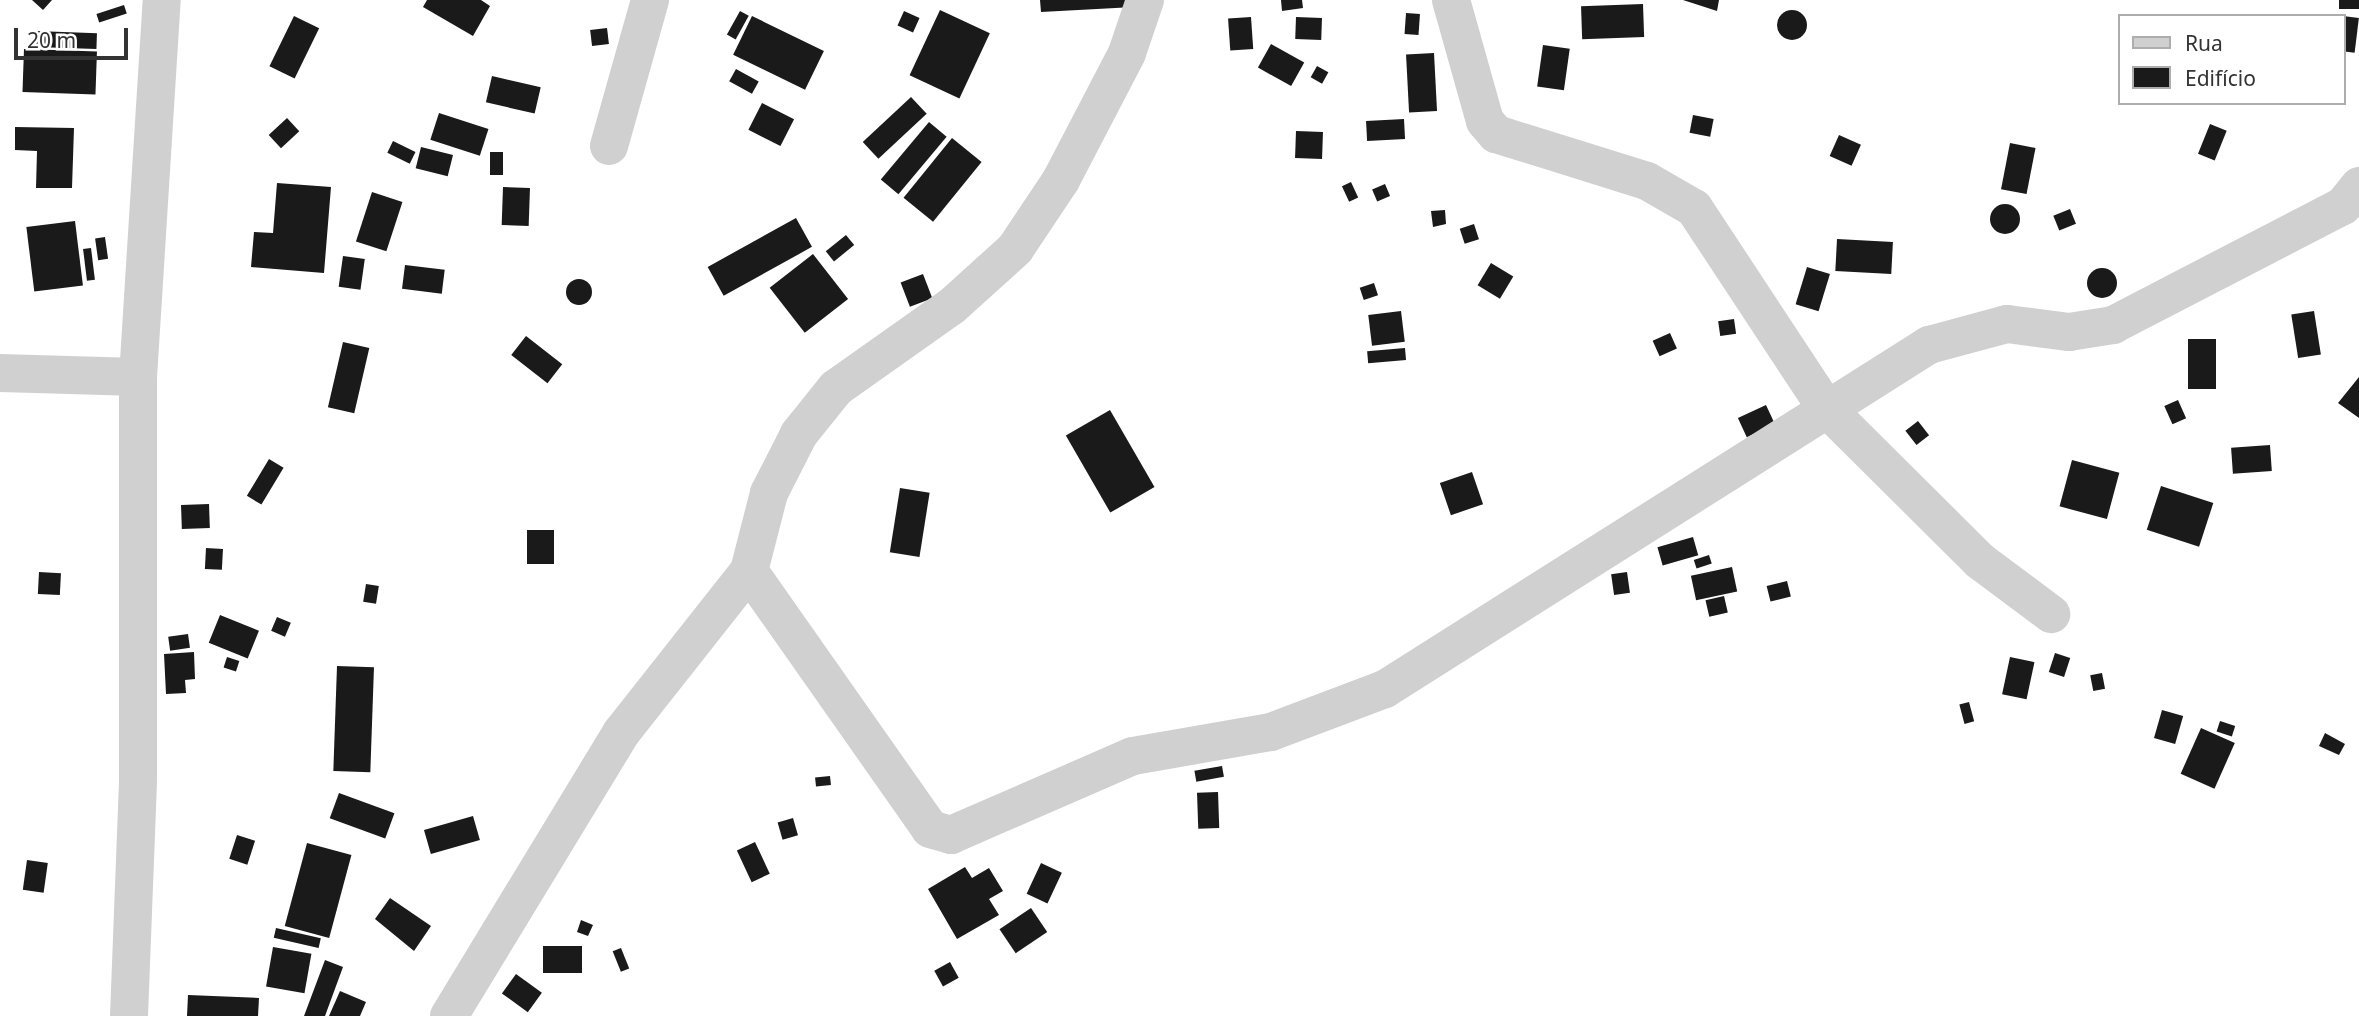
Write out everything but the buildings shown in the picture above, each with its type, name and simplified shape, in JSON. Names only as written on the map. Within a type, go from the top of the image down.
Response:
[{"type":"street","points":[[128,1016],[138,778],[138,377],[162,0]]},
{"type":"street","points":[[610,146],[650,0]]},
{"type":"street","points":[[449,1016],[621,733],[749,571],[769,493],[799,434],[836,388],[952,306],[1015,249],[1067,168],[1127,53],[1145,0]]},
{"type":"street","points":[[1451,0],[1485,121],[1496,134],[1647,181],[1694,208],[1826,408],[1980,561],[2051,614]]},
{"type":"street","points":[[749,571],[930,829],[951,835],[1133,756],[1271,732],[1385,689],[1826,408],[1930,345],[1974,330],[2007,324],[2069,332],[2113,325],[2343,206],[2359,186]]},
{"type":"street","points":[[0,373],[138,377]]}]
